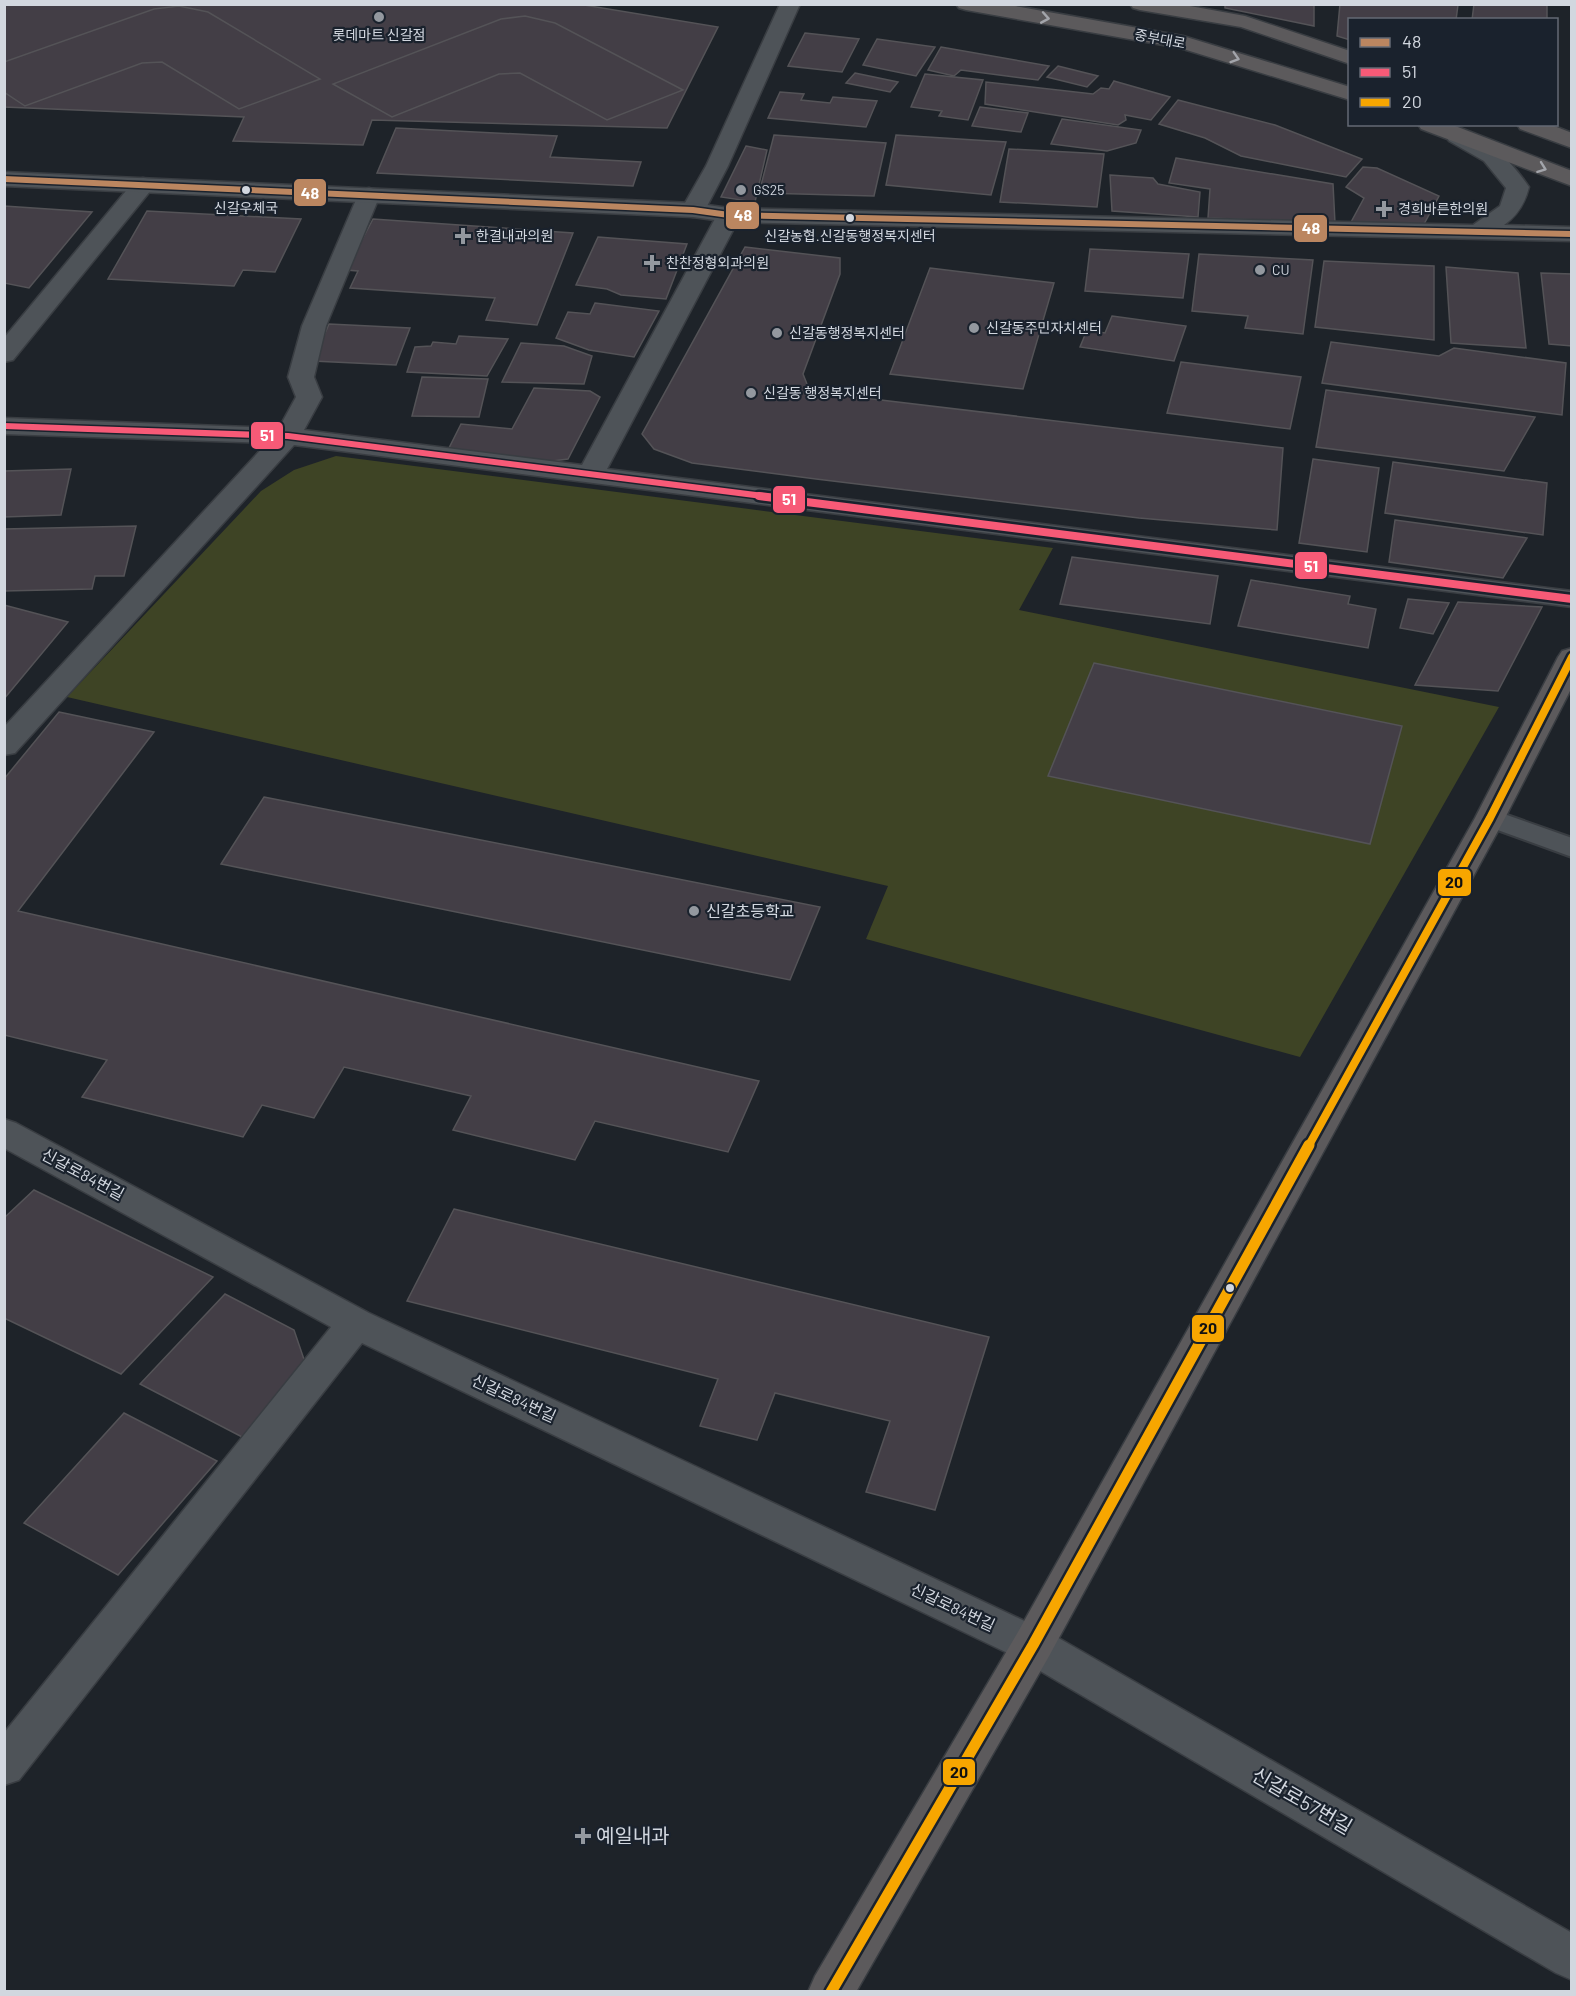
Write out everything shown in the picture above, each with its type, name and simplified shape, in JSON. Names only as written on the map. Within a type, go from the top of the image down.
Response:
[{"type":"main road","name":"중부대로","points":[[966,4],[1183,42],[1348,93]]},
{"type":"main road","name":"중부대로","points":[[1140,4],[1245,22],[1348,57]]},
{"type":"main road","points":[[1433,126],[1572,179]]},
{"type":"main road","points":[[1533,126],[1572,141]]},
{"type":"main road","points":[[831,1992],[1033,1645],[1490,818],[1572,657]]},
{"type":"street","points":[[693,210],[717,166],[790,4]]},
{"type":"street","points":[[1457,136],[1492,156],[1518,187],[1515,205],[1500,218],[1476,233]]},
{"type":"street","points":[[4,178],[693,210],[729,215],[1572,234]]},
{"type":"street","points":[[4,355],[143,185]]},
{"type":"street","points":[[4,746],[288,436],[309,397],[301,377],[314,326],[369,195]]},
{"type":"street","points":[[591,474],[729,215]]},
{"type":"street","points":[[4,426],[288,436],[1572,599]]},
{"type":"street","name":"신갈로84번길","points":[[4,1132],[356,1323],[1033,1645]]},
{"type":"street","points":[[4,1766],[356,1323]]},
{"type":"street","name":"신갈로57번길","points":[[1033,1645],[1572,1958]]},
{"type":"lane","points":[[1490,818],[1572,848]]},
{"type":"green space","points":[[336,456],[1053,548],[1019,610],[1499,707],[1300,1057],[866,939],[888,886],[67,697],[261,491],[294,470]]},
{"type":"building","points":[[4,4],[578,4],[718,27],[667,128],[372,120],[363,145],[233,141],[244,117],[4,107]]},
{"type":"building","points":[[1225,4],[1314,4],[1314,26],[1225,8]]},
{"type":"building","points":[[1340,4],[1458,5],[1456,18],[1348,18],[1348,39],[1337,36]]},
{"type":"building","points":[[1474,4],[1547,4],[1547,18],[1472,18]]},
{"type":"building","points":[[179,6],[208,12],[320,79],[239,109],[162,62],[142,63],[25,106],[4,92],[4,62],[154,9]]},
{"type":"building","points":[[525,16],[555,23],[683,90],[607,120],[520,73],[499,74],[392,117],[333,84],[501,19]]},
{"type":"building","points":[[805,33],[859,39],[842,72],[788,66]]},
{"type":"building","points":[[877,39],[935,47],[916,76],[863,65]]},
{"type":"building","points":[[941,47],[1049,66],[1038,80],[961,70],[954,76],[928,70]]},
{"type":"building","points":[[1058,66],[1098,76],[1087,87],[1047,77]]},
{"type":"building","points":[[855,73],[898,82],[890,92],[846,83]]},
{"type":"building","points":[[925,74],[983,80],[968,120],[939,116],[942,111],[911,107]]},
{"type":"building","points":[[1114,81],[1170,97],[1151,120],[1125,115],[1126,120],[1118,125],[985,104],[986,82],[1093,94],[1101,88],[1109,89]]},
{"type":"building","points":[[780,92],[804,94],[801,100],[830,103],[833,97],[877,101],[866,127],[768,118]]},
{"type":"building","points":[[1178,100],[1275,125],[1362,159],[1346,177],[1241,156],[1205,138],[1159,124]]},
{"type":"building","points":[[980,107],[1028,113],[1021,132],[972,126]]},
{"type":"building","points":[[1062,119],[1141,130],[1136,143],[1107,151],[1051,144]]},
{"type":"building","points":[[396,128],[557,136],[550,157],[641,162],[633,186],[377,173]]},
{"type":"building","points":[[774,135],[886,143],[874,196],[759,193]]},
{"type":"building","points":[[896,135],[1006,142],[991,195],[886,185]]},
{"type":"building","points":[[746,146],[767,150],[755,202],[721,197]]},
{"type":"building","points":[[1009,149],[1104,154],[1097,207],[1000,202]]},
{"type":"building","points":[[1176,158],[1333,184],[1335,223],[1208,218],[1210,189],[1169,183]]},
{"type":"building","points":[[1363,167],[1377,168],[1439,196],[1423,226],[1350,224],[1364,198],[1346,187]]},
{"type":"building","points":[[1110,175],[1153,178],[1158,184],[1200,192],[1198,217],[1112,211]]},
{"type":"building","points":[[4,206],[92,212],[29,288],[4,283]]},
{"type":"building","points":[[147,211],[301,219],[275,272],[243,270],[234,286],[108,279]]},
{"type":"building","points":[[373,219],[573,233],[537,325],[486,320],[495,298],[350,288],[358,271],[346,270]]},
{"type":"building","points":[[598,237],[687,244],[666,299],[621,295],[607,289],[576,285]]},
{"type":"building","name":"신갈동 행정복지센터","points":[[745,247],[840,258],[840,274],[803,374],[809,389],[864,398],[1283,448],[1277,530],[1139,518],[692,463],[654,449],[642,434]]},
{"type":"building","points":[[1090,249],[1189,254],[1183,298],[1085,291]]},
{"type":"building","points":[[1199,254],[1313,260],[1303,334],[1245,328],[1248,316],[1192,311]]},
{"type":"building","points":[[1324,261],[1434,266],[1434,340],[1315,327]]},
{"type":"building","points":[[1446,267],[1518,273],[1526,348],[1451,343]]},
{"type":"building","name":"신갈동주민자치센터","points":[[930,268],[1054,283],[1023,389],[890,374]]},
{"type":"building","points":[[1541,273],[1572,274],[1572,346],[1549,344]]},
{"type":"building","points":[[595,303],[659,311],[634,357],[589,350],[556,338],[568,312],[590,314]]},
{"type":"building","points":[[1112,316],[1186,326],[1174,361],[1080,347],[1087,330],[1105,333]]},
{"type":"building","points":[[329,324],[410,328],[396,365],[313,361]]},
{"type":"building","points":[[459,336],[508,339],[487,376],[407,372],[415,347],[431,346],[433,342],[456,344]]},
{"type":"building","points":[[1331,342],[1439,356],[1454,348],[1566,363],[1562,415],[1322,383]]},
{"type":"building","points":[[521,343],[564,346],[592,356],[584,384],[502,382]]},
{"type":"building","points":[[1181,362],[1301,377],[1290,429],[1167,413]]},
{"type":"building","points":[[422,377],[488,379],[479,417],[412,416]]},
{"type":"building","points":[[534,388],[590,391],[600,397],[568,459],[545,462],[448,450],[461,424],[512,429]]},
{"type":"building","points":[[1326,390],[1535,417],[1504,471],[1316,447]]},
{"type":"building","points":[[1313,459],[1379,468],[1367,552],[1299,543]]},
{"type":"building","points":[[1393,462],[1547,483],[1543,535],[1385,513]]},
{"type":"building","points":[[71,469],[61,515],[4,517],[4,471]]},
{"type":"building","points":[[1395,520],[1527,538],[1503,578],[1389,562]]},
{"type":"building","points":[[136,526],[124,576],[95,576],[92,589],[4,591],[4,529]]},
{"type":"building","points":[[1072,557],[1218,576],[1210,624],[1060,604]]},
{"type":"building","points":[[1251,580],[1350,596],[1348,604],[1376,609],[1368,648],[1238,626]]},
{"type":"building","points":[[1408,599],[1449,603],[1433,634],[1400,628]]},
{"type":"building","points":[[1458,602],[1542,607],[1498,691],[1415,685]]},
{"type":"building","points":[[4,605],[68,622],[4,699]]},
{"type":"building","points":[[1094,663],[1402,726],[1370,844],[1048,776]]},
{"type":"building","points":[[59,712],[154,732],[18,911],[759,1081],[728,1152],[595,1121],[575,1160],[453,1130],[471,1096],[344,1067],[314,1118],[262,1105],[243,1137],[82,1097],[107,1060],[4,1035],[4,779]]},
{"type":"building","points":[[264,797],[820,907],[790,980],[221,864]]},
{"type":"building","points":[[34,1190],[213,1277],[121,1374],[4,1318],[4,1218]]},
{"type":"building","points":[[454,1209],[989,1337],[935,1510],[866,1492],[890,1421],[775,1393],[757,1440],[700,1426],[718,1379],[407,1301]]},
{"type":"building","points":[[225,1294],[294,1330],[308,1371],[246,1439],[140,1384]]},
{"type":"building","points":[[124,1413],[217,1461],[118,1575],[24,1523]]},
{"type":"transit line","name":"48","points":[[4,179],[693,210],[729,215],[1572,234]]},
{"type":"transit line","name":"51","points":[[4,426],[288,436],[1572,599]]},
{"type":"transit line","name":"20","points":[[831,1992],[1033,1645],[1490,818],[1572,657]]},
{"type":"place","name":"롯데마트 신갈점","points":[[379,17]]},
{"type":"place","name":"신갈우체국","points":[[246,190]]},
{"type":"place","name":"GS25","points":[[741,190]]},
{"type":"place","name":"경희바른한의원","points":[[1384,209]]},
{"type":"place","name":"신갈농협.신갈동행정복지센터","points":[[850,218]]},
{"type":"place","name":"한결내과의원","points":[[463,236]]},
{"type":"place","name":"찬찬정형외과의원","points":[[652,263]]},
{"type":"place","name":"CU","points":[[1260,270]]},
{"type":"place","name":"신갈동주민자치센터","points":[[974,328]]},
{"type":"place","name":"신갈동행정복지센터","points":[[777,333]]},
{"type":"place","name":"신갈동 행정복지센터","points":[[751,393]]},
{"type":"place","name":"신갈초등학교","points":[[694,911]]},
{"type":"place","name":"예일내과","points":[[583,1836]]}]
